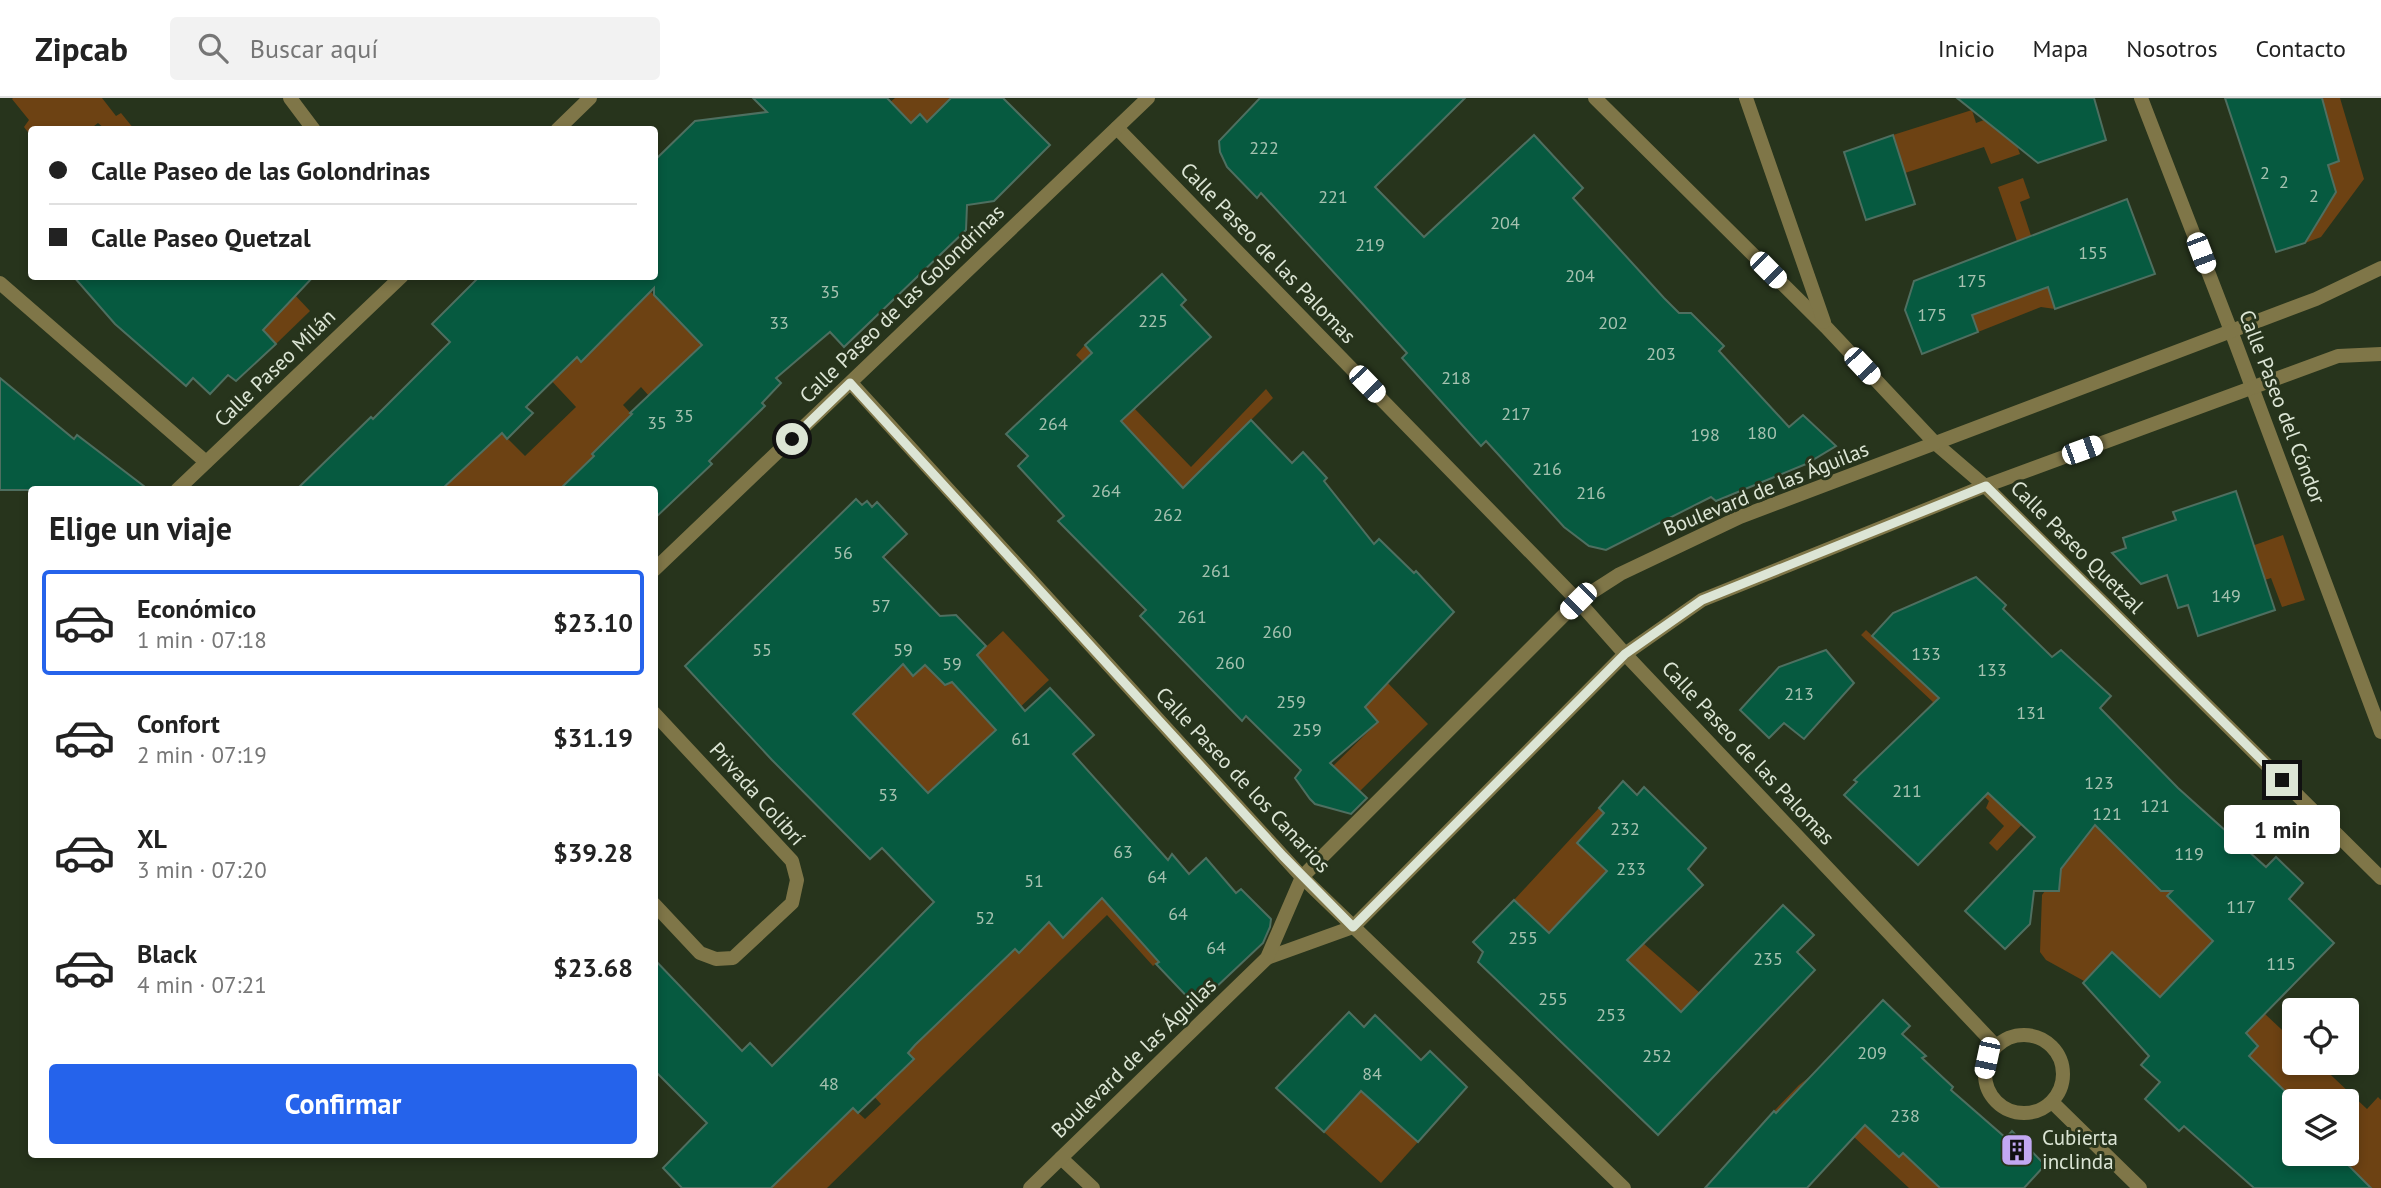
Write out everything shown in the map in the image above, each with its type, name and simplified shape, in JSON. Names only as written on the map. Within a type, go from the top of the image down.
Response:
[{"type":"street","points":[[290,98],[311,126]]},
{"type":"street","points":[[561,126],[590,98]]},
{"type":"street","name":"Calle Paseo de las Golondrinas","points":[[658,566],[1148,98]]},
{"type":"street","name":"Calle Paseo Quetzal","points":[[1595,98],[1826,327],[1935,443],[1986,486],[2381,878]]},
{"type":"street","points":[[1746,98],[1826,327]]},
{"type":"street","name":"Calle Paseo del Cóndor","points":[[2140,98],[2231,331],[2381,732]]},
{"type":"street","name":"Calle Paseo de las Palomas","points":[[1117,128],[1578,601],[1996,1046]]},
{"type":"street","name":"Boulevard de las Águilas","points":[[1030,1188],[1266,958],[1302,877],[1578,601],[1620,574],[1740,517],[2333,292],[2381,268]]},
{"type":"street","name":"Calle Paseo Milán","points":[[181,486],[398,280]]},
{"type":"street","points":[[0,283],[206,462]]},
{"type":"street","name":"Boulevard de las Águilas","points":[[1266,958],[1353,927],[1625,654],[1702,600],[1986,486],[2338,356],[2381,354]]},
{"type":"street","name":"Calle Paseo de los Canarios","points":[[850,383],[1302,877],[1624,1188]]},
{"type":"street","name":"Privada Colibrí","points":[[658,717],[792,861],[797,880],[792,903],[733,958],[716,960],[700,953],[658,908]]},
{"type":"street","points":[[2024,1035],[2039,1038],[2052,1046],[2060,1059],[2063,1074],[2060,1089],[2052,1102],[2039,1111],[2024,1114],[2009,1111],[1996,1102],[1987,1089],[1984,1074],[1987,1058],[1996,1046],[2009,1038],[2024,1035]]},
{"type":"street","points":[[2052,1102],[2140,1188]]},
{"type":"street","points":[[1061,1158],[1093,1188]]},
{"type":"shaded area","points":[[102,98],[116,116],[121,113],[132,126],[102,126],[98,123],[94,126],[28,126],[28,132],[24,127],[29,120],[12,99]]},
{"type":"shaded area","points":[[895,98],[951,98],[934,128],[920,114],[899,134],[709,338],[649,396],[641,387],[623,405],[653,437],[598,460],[564,486],[445,486],[499,430],[525,456],[576,407],[548,377],[606,337],[651,292],[658,299]]},
{"type":"shaded area","points":[[2322,98],[2340,98],[2364,179],[2321,237],[2305,243],[2336,192],[2328,165]]},
{"type":"shaded area","points":[[1972,110],[1976,123],[2005,112],[2020,154],[1991,164],[1984,147],[1905,173],[1893,135]]},
{"type":"shaded area","points":[[2023,178],[2030,198],[2020,202],[2055,309],[2041,307],[1978,332],[1972,315],[1995,307],[2018,244],[1998,187]]},
{"type":"shaded area","points":[[276,280],[281,280],[310,311],[276,344],[253,319]]},
{"type":"shaded area","points":[[1085,345],[1131,394],[1134,408],[1191,467],[1266,389],[1273,398],[1208,463],[1331,625],[1428,724],[1360,791],[1333,766],[1378,722],[1071,373],[1083,362],[1076,355]]},
{"type":"shaded area","points":[[2283,535],[2305,600],[2282,607],[2271,578],[2240,588],[2229,554]]},
{"type":"shaded area","points":[[789,563],[894,673],[903,664],[914,676],[925,665],[945,685],[1003,631],[1049,680],[971,753],[990,772],[928,801],[744,609]]},
{"type":"shaded area","points":[[1866,630],[1928,688],[2086,816],[2161,891],[2171,881],[2289,989],[2265,1014],[2282,1030],[2282,1075],[2331,1075],[2346,1089],[2282,1089],[2274,1081],[2242,1064],[2258,1045],[2225,1013],[2178,979],[2135,1024],[2117,1006],[2142,979],[2113,953],[2084,981],[2046,960],[2040,952],[2042,895],[2045,891],[2059,890],[2060,880],[2041,804],[1997,851],[1989,843],[2004,826],[1986,808],[1989,801],[1909,727],[1933,702],[1861,635]]},
{"type":"shaded area","points":[[1599,808],[1604,813],[1617,874],[1665,922],[1643,943],[1700,993],[1724,967],[1774,1013],[1731,1059],[1677,1008],[1667,1017],[1549,933],[1514,900]]},
{"type":"shaded area","points":[[1079,844],[1163,958],[1153,966],[1107,915],[827,1188],[771,1188],[853,1108],[865,1119],[881,1104],[868,1090],[884,1088],[914,1059],[908,1053],[915,1045],[872,999],[956,1005],[1013,948],[1019,953],[1049,922],[1064,937],[1097,904]]},
{"type":"shaded area","points":[[1812,1075],[1879,1105],[1865,1125],[1898,1156],[1906,1149],[1940,1188],[1909,1188],[1854,1137],[1804,1139],[1774,1111]]},
{"type":"shaded area","points":[[1361,1091],[1418,1142],[1381,1183],[1324,1132]]},
{"type":"shaded area","points":[[2378,1097],[2381,1100],[2381,1188],[2371,1188],[2349,1166],[2359,1166],[2359,1101],[2367,1109]]},
{"type":"building","points":[[753,98],[887,98],[911,123],[920,114],[927,122],[951,98],[1003,98],[1050,145],[994,201],[967,205],[966,230],[844,347],[830,332],[776,378],[781,383],[762,403],[765,406],[709,461],[712,464],[658,515],[658,486],[563,486],[594,456],[592,454],[632,414],[630,413],[702,345],[654,295],[654,288],[581,362],[577,357],[526,407],[533,413],[507,439],[502,433],[445,486],[300,486],[371,417],[373,419],[450,342],[432,324],[476,280],[658,280],[658,157],[695,121],[767,112]]},
{"type":"building","points":[[1260,98],[1465,98],[1375,187],[1424,237],[1534,135],[1583,188],[1573,198],[1679,313],[1691,313],[1724,346],[1719,351],[1789,427],[1803,415],[1836,446],[1806,464],[1716,501],[1711,497],[1606,550],[1589,546],[1564,527],[1486,441],[1481,446],[1402,358],[1407,353],[1360,301],[1261,193],[1257,198],[1227,167],[1220,152],[1219,141]]},
{"type":"building","points":[[1957,98],[2094,98],[2106,140],[2038,163]]},
{"type":"building","points":[[2225,98],[2322,98],[2339,161],[2328,165],[2336,192],[2305,243],[2276,252]]},
{"type":"building","points":[[1893,135],[1915,204],[1866,220],[1844,152]]},
{"type":"building","points":[[2127,199],[2155,274],[2055,309],[2048,287],[1972,315],[1978,332],[1922,354],[1905,310],[1914,281]]},
{"type":"building","points":[[1162,274],[1186,300],[1181,305],[1211,337],[1121,421],[1183,488],[1251,420],[1292,463],[1303,452],[1327,478],[1324,481],[1374,544],[1379,539],[1414,573],[1416,571],[1454,612],[1365,707],[1378,722],[1330,763],[1367,798],[1351,814],[1315,804],[1295,778],[1301,770],[1246,716],[1242,721],[1140,616],[1146,610],[1058,521],[1064,516],[1018,466],[1028,456],[1006,434],[1092,353],[1085,345]]},
{"type":"building","points":[[76,280],[310,280],[263,330],[276,344],[236,381],[228,375],[210,394],[193,378],[186,386],[115,324]]},
{"type":"building","points":[[0,378],[74,439],[77,435],[144,486],[28,486],[28,490],[0,490]]},
{"type":"building","points":[[2236,491],[2275,610],[2198,636],[2188,605],[2178,608],[2167,575],[2141,584],[2112,553],[2126,548],[2123,538],[2176,520],[2173,512]]},
{"type":"building","points":[[856,499],[862,505],[867,501],[872,507],[877,502],[907,534],[883,557],[940,616],[956,615],[986,646],[977,655],[1025,711],[1050,688],[1094,735],[1073,754],[1168,860],[1172,854],[1189,874],[1206,858],[1236,893],[1241,889],[1271,919],[1270,927],[1263,943],[1196,1006],[1156,964],[1159,962],[1102,898],[1063,938],[1049,922],[1019,953],[1015,949],[915,1045],[908,1053],[914,1059],[858,1113],[853,1108],[771,1188],[682,1188],[663,1168],[707,1123],[658,1074],[658,963],[742,1051],[750,1043],[772,1066],[934,902],[882,848],[870,859],[772,760],[685,666]],"holes":[[[903,664],[913,676],[925,665],[945,685],[952,682],[996,730],[928,793],[853,714]]]},
{"type":"building","points":[[1976,577],[2006,605],[2003,609],[2052,657],[2061,650],[2111,696],[2100,708],[2178,788],[2266,867],[2276,857],[2303,883],[2289,899],[2334,943],[2246,1033],[2258,1046],[2249,1056],[2283,1089],[2282,1166],[2349,1166],[2371,1188],[2254,1188],[2184,1126],[2179,1131],[2145,1099],[2160,1082],[2141,1065],[2149,1056],[2083,983],[2112,952],[2160,997],[2213,941],[2167,896],[2172,891],[2161,891],[2095,825],[2061,869],[2059,891],[2034,891],[2030,924],[2005,949],[1965,911],[2035,837],[1988,793],[1918,865],[1844,795],[1857,782],[1854,780],[1939,698],[1872,636],[1893,613]]},
{"type":"building","points":[[1826,650],[1854,683],[1804,739],[1784,723],[1769,738],[1740,710],[1779,667]]},
{"type":"building","points":[[1623,781],[1637,795],[1644,787],[1706,848],[1688,869],[1703,885],[1627,960],[1681,1012],[1783,905],[1814,935],[1797,952],[1815,970],[1658,1135],[1478,962],[1483,952],[1473,942],[1514,900],[1549,933],[1607,871],[1577,843],[1604,813],[1599,808]]},
{"type":"building","points":[[1883,1000],[1910,1026],[1902,1034],[1926,1056],[1922,1058],[1953,1087],[1951,1090],[2006,1138],[2012,1131],[2045,1165],[2024,1188],[1940,1188],[1903,1153],[1899,1157],[1865,1125],[1807,1188],[1705,1188],[1774,1111],[1776,1113]]},
{"type":"building","points":[[1349,1012],[1364,1027],[1375,1015],[1421,1060],[1430,1051],[1467,1087],[1418,1142],[1361,1091],[1324,1132],[1276,1088]]},
{"type":"place","name":"Cubierta inclinda","points":[[2017,1150]]},
{"type":"route","points":[[792,439],[850,383],[1302,877],[1353,927],[1625,654],[1702,600],[1986,486],[2282,780]]}]
